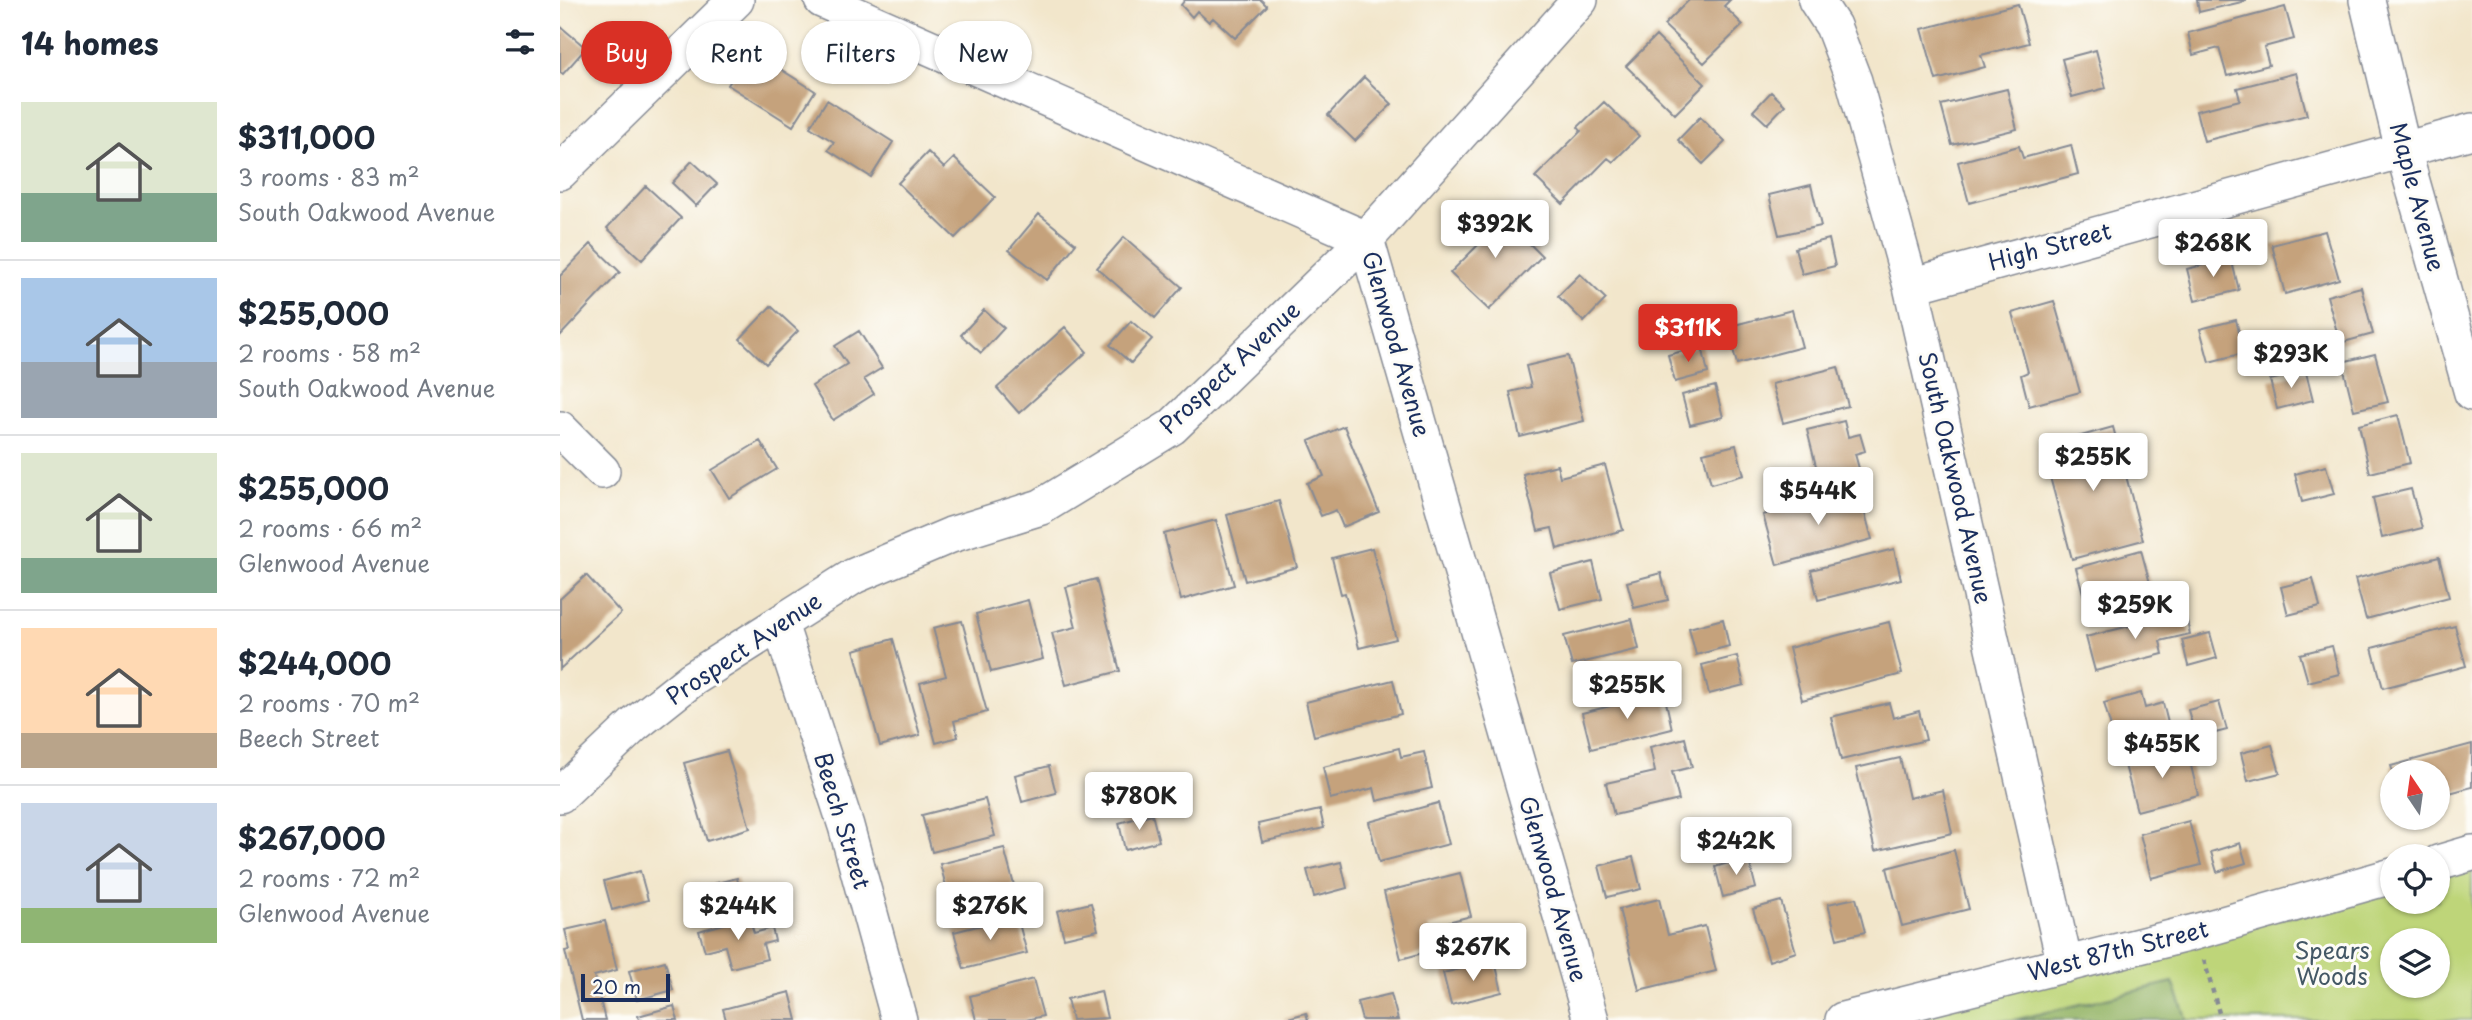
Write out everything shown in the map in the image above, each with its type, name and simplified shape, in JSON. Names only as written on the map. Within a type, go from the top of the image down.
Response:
[{"type":"street","points":[[560,172],[736,0]]},
{"type":"street","name":"Glenwood Avenue","points":[[822,0],[1366,239],[1591,1020]]},
{"type":"street","name":"Prospect Avenue","points":[[560,795],[635,725],[692,679],[854,576],[951,535],[1041,507],[1172,427],[1366,239],[1580,0]]},
{"type":"street","name":"South Oakwood Avenue","points":[[1816,0],[1833,26],[1854,81],[1911,286],[2065,965]]},
{"type":"street","name":"Maple Avenue","points":[[2367,0],[2403,150],[2472,393]]},
{"type":"street","name":"High Street","points":[[1911,286],[2472,131]]},
{"type":"street","points":[[560,429],[602,471]]},
{"type":"street","name":"Beech Street","points":[[780,624],[846,826],[899,1020]]},
{"type":"street","points":[[2450,859],[2472,853]]},
{"type":"street","name":"West 87th Street","points":[[1843,1020],[2195,932],[2380,879]]},
{"type":"path","points":[[2195,932],[2221,1020]]},
{"type":"green space","name":"Spears Woods","points":[[2472,869],[2472,1020],[1883,1020],[2380,893],[2380,914],[2450,914],[2450,875]]},
{"type":"green space","points":[[2173,982],[2187,1020],[2014,1020]]},
{"type":"building","points":[[1185,0],[1261,0],[1267,6],[1235,38],[1213,18],[1209,22],[1197,11],[1192,17],[1181,5]]},
{"type":"building","points":[[1689,0],[1730,0],[1724,6],[1743,25],[1704,63],[1664,25]]},
{"type":"building","points":[[2197,0],[2246,0],[2246,1],[2199,12]]},
{"type":"building","points":[[2018,4],[2029,43],[1981,55],[1985,67],[1936,80],[1922,29]]},
{"type":"building","points":[[2285,7],[2294,39],[2264,47],[2269,65],[2227,76],[2219,48],[2193,55],[2188,33]]},
{"type":"building","points":[[560,26],[581,44],[581,54],[563,74],[560,72]]},
{"type":"building","points":[[1656,36],[1705,84],[1675,114],[1626,66]]},
{"type":"building","points":[[2096,50],[2106,88],[2072,97],[2062,59]]},
{"type":"building","points":[[787,73],[815,91],[793,126],[728,85],[787,84]]},
{"type":"building","points":[[2296,73],[2307,115],[2204,141],[2196,111],[2240,100],[2237,88]]},
{"type":"building","points":[[1364,77],[1392,104],[1355,141],[1328,115]]},
{"type":"building","points":[[2007,89],[2017,129],[1952,145],[1941,105]]},
{"type":"building","points":[[1771,92],[1785,105],[1767,124],[1753,111]]},
{"type":"building","points":[[827,100],[893,142],[871,177],[828,150],[834,142],[810,127]]},
{"type":"building","points":[[1604,102],[1639,136],[1613,162],[1608,158],[1563,204],[1535,177],[1581,131],[1578,127]]},
{"type":"building","points":[[1700,117],[1725,142],[1703,164],[1678,140]]},
{"type":"building","points":[[2071,145],[2078,174],[1969,203],[1958,162],[2019,146],[2023,158]]},
{"type":"building","points":[[928,152],[944,168],[954,158],[995,197],[955,238],[898,183]]},
{"type":"building","points":[[692,161],[717,184],[696,206],[672,183]]},
{"type":"building","points":[[1811,185],[1821,226],[1779,235],[1769,195]]},
{"type":"building","points":[[646,186],[681,218],[642,260],[607,228]]},
{"type":"building","points":[[1495,209],[1542,256],[1489,310],[1450,273],[1478,245],[1469,236]]},
{"type":"building","points":[[1039,214],[1076,244],[1047,280],[1009,250]]},
{"type":"building","points":[[2325,231],[2339,279],[2285,294],[2272,245]]},
{"type":"building","points":[[1124,237],[1182,287],[1155,318],[1097,268]]},
{"type":"building","points":[[1829,239],[1835,266],[1802,274],[1795,248]]},
{"type":"building","points":[[591,244],[620,272],[560,336],[560,276]]},
{"type":"building","points":[[2231,258],[2239,290],[2195,301],[2187,269]]},
{"type":"building","points":[[1580,274],[1606,299],[1584,322],[1558,296]]},
{"type":"building","points":[[2361,287],[2373,334],[2340,343],[2327,296]]},
{"type":"building","points":[[2054,301],[2080,392],[2029,406],[2021,375],[2028,372],[2012,313]]},
{"type":"building","points":[[771,306],[798,331],[766,364],[740,339]]},
{"type":"building","points":[[984,310],[1004,328],[981,353],[961,335]]},
{"type":"building","points":[[1792,310],[1802,347],[1737,364],[1727,327]]},
{"type":"building","points":[[2236,320],[2244,353],[2209,362],[2200,329]]},
{"type":"building","points":[[1131,321],[1152,339],[1131,363],[1110,345]]},
{"type":"building","points":[[1065,327],[1087,352],[1019,413],[997,388]]},
{"type":"building","points":[[859,331],[882,368],[864,379],[874,394],[833,420],[812,386],[847,364],[835,346]]},
{"type":"building","points":[[1702,346],[1708,373],[1675,382],[1668,355]]},
{"type":"building","points":[[2375,354],[2388,402],[2354,410],[2342,362]]},
{"type":"building","points":[[1568,356],[1584,421],[1520,437],[1510,392],[1531,387],[1526,366]]},
{"type":"building","points":[[1838,367],[1848,406],[1783,423],[1772,384]]},
{"type":"building","points":[[2306,372],[2313,400],[2277,409],[2270,380]]},
{"type":"building","points":[[1715,386],[1723,417],[1690,425],[1682,395]]},
{"type":"building","points":[[2398,415],[2410,463],[2370,473],[2359,425]]},
{"type":"building","points":[[1844,421],[1848,437],[1860,434],[1865,451],[1855,454],[1860,472],[1820,482],[1807,430]]},
{"type":"building","points":[[1344,426],[1379,512],[1343,527],[1336,510],[1321,516],[1307,483],[1324,476],[1309,441]]},
{"type":"building","points":[[2113,427],[2143,540],[2072,559],[2042,447]]},
{"type":"building","points":[[760,441],[777,469],[729,498],[712,470]]},
{"type":"building","points":[[1736,445],[1744,475],[1711,484],[1703,453]]},
{"type":"building","points":[[1557,465],[1560,477],[1605,465],[1623,530],[1557,549],[1552,528],[1538,531],[1523,474]]},
{"type":"building","points":[[2326,466],[2334,494],[2302,502],[2295,474]]},
{"type":"building","points":[[1858,488],[1872,539],[1777,565],[1763,515]]},
{"type":"building","points":[[2411,489],[2422,528],[2382,538],[2373,498]]},
{"type":"building","points":[[1279,501],[1297,567],[1245,581],[1227,515]]},
{"type":"building","points":[[1216,520],[1234,585],[1181,600],[1164,534]]},
{"type":"building","points":[[1372,548],[1396,639],[1359,648],[1345,593],[1341,594],[1332,558]]},
{"type":"building","points":[[1894,549],[1901,579],[1818,600],[1811,570]]},
{"type":"building","points":[[2141,550],[2151,587],[2116,597],[2120,614],[2091,622],[2076,568]]},
{"type":"building","points":[[2439,557],[2449,597],[2366,619],[2355,579]]},
{"type":"building","points":[[1593,562],[1602,599],[1560,609],[1550,573]]},
{"type":"building","points":[[1661,573],[1668,600],[1634,608],[1627,582]]},
{"type":"building","points":[[586,575],[621,613],[560,669],[560,599]]},
{"type":"building","points":[[1096,579],[1120,671],[1066,685],[1052,633],[1076,627],[1066,587]]},
{"type":"building","points":[[2313,579],[2320,607],[2288,615],[2281,587]]},
{"type":"building","points":[[1028,600],[1043,659],[991,672],[976,614]]},
{"type":"building","points":[[2185,612],[2190,634],[2160,641],[2163,654],[2095,671],[2086,637]]},
{"type":"building","points":[[1632,619],[1639,649],[1572,665],[1564,636]]},
{"type":"building","points":[[1723,619],[1729,646],[1696,655],[1689,628]]},
{"type":"building","points":[[962,621],[987,712],[954,721],[958,737],[936,743],[920,683],[946,676],[933,628]]},
{"type":"building","points":[[1889,622],[1902,674],[1802,700],[1789,648]]},
{"type":"building","points":[[2455,626],[2466,666],[2383,688],[2372,648]]},
{"type":"building","points":[[2210,633],[2217,658],[2188,666],[2182,640]]},
{"type":"building","points":[[893,639],[920,735],[880,746],[854,650]]},
{"type":"building","points":[[2332,646],[2339,674],[2308,682],[2300,654]]},
{"type":"building","points":[[1737,656],[1744,685],[1709,694],[1702,665]]},
{"type":"building","points":[[1393,680],[1401,714],[1314,736],[1306,702]]},
{"type":"building","points":[[1664,693],[1672,729],[1591,749],[1582,713]]},
{"type":"building","points":[[2141,693],[2145,708],[2163,703],[2170,731],[2116,745],[2104,703]]},
{"type":"building","points":[[2219,702],[2227,730],[2196,738],[2188,710]]},
{"type":"building","points":[[1889,703],[1893,718],[1919,711],[1926,740],[1841,760],[1831,717]]},
{"type":"building","points":[[1685,738],[1692,767],[1672,772],[1679,800],[1614,815],[1606,783],[1655,772],[1650,747]]},
{"type":"building","points":[[2472,744],[2472,787],[2450,793],[2450,760],[2413,760]]},
{"type":"building","points":[[2272,745],[2280,773],[2248,781],[2241,753]]},
{"type":"building","points":[[1399,748],[1401,757],[1424,752],[1432,788],[1377,801],[1374,788],[1330,799],[1323,767]]},
{"type":"building","points":[[2187,749],[2198,795],[2137,811],[2125,765]]},
{"type":"building","points":[[727,751],[750,828],[707,841],[684,763]]},
{"type":"building","points":[[1900,758],[1909,798],[1943,790],[1952,833],[1875,851],[1856,768]]},
{"type":"building","points":[[1049,766],[1056,793],[1022,802],[1015,775]]},
{"type":"building","points":[[985,799],[995,836],[932,852],[922,815]]},
{"type":"building","points":[[1438,803],[1449,844],[1379,862],[1369,822]]},
{"type":"building","points":[[1320,810],[1324,828],[1262,842],[1258,824]]},
{"type":"building","points":[[1152,814],[1159,841],[1125,850],[1119,823]]},
{"type":"building","points":[[2189,821],[2201,865],[2151,878],[2140,834]]},
{"type":"building","points":[[2240,843],[2246,863],[2217,872],[2211,852]]},
{"type":"building","points":[[1004,848],[1014,885],[950,901],[940,864]]},
{"type":"building","points":[[1954,850],[1969,909],[1902,926],[1887,868]]},
{"type":"building","points":[[1633,857],[1641,889],[1607,897],[1599,866]]},
{"type":"building","points":[[1748,857],[1756,888],[1723,897],[1715,867]]},
{"type":"building","points":[[1341,862],[1347,888],[1314,897],[1307,870]]},
{"type":"building","points":[[640,871],[648,900],[612,910],[604,881]]},
{"type":"building","points":[[1460,873],[1471,916],[1428,927],[1434,950],[1401,959],[1384,892]]},
{"type":"building","points":[[737,878],[744,906],[708,915],[701,887]]},
{"type":"building","points":[[1856,898],[1865,932],[1837,939],[1828,904]]},
{"type":"building","points":[[1659,899],[1668,935],[1705,926],[1716,971],[1639,990],[1619,909]]},
{"type":"building","points":[[1781,901],[1796,952],[1769,961],[1753,909]]},
{"type":"building","points":[[1091,903],[1098,930],[1064,938],[1057,911]]},
{"type":"building","points":[[1017,916],[1027,953],[964,969],[954,932]]},
{"type":"building","points":[[749,917],[754,933],[772,928],[775,941],[763,944],[767,959],[731,968],[725,946],[705,951],[699,931]]},
{"type":"building","points":[[605,921],[617,970],[594,976],[605,1020],[582,1020],[565,951],[570,950],[565,930]]},
{"type":"building","points":[[665,961],[673,990],[637,1000],[629,971]]},
{"type":"building","points":[[1495,961],[1502,992],[1451,1005],[1443,973]]},
{"type":"building","points":[[1033,979],[1043,1016],[1026,1020],[976,1020],[970,996]]},
{"type":"building","points":[[1101,991],[1107,1018],[1072,1020],[1067,999]]},
{"type":"building","points":[[790,992],[797,1020],[726,1020],[723,1009]]},
{"type":"building","points":[[1391,994],[1398,1020],[1362,1020],[1357,1002]]},
{"type":"building","points":[[674,1006],[678,1020],[639,1020],[638,1016]]},
{"type":"building","points":[[1306,1013],[1308,1020],[1284,1020],[1284,1019]]}]
